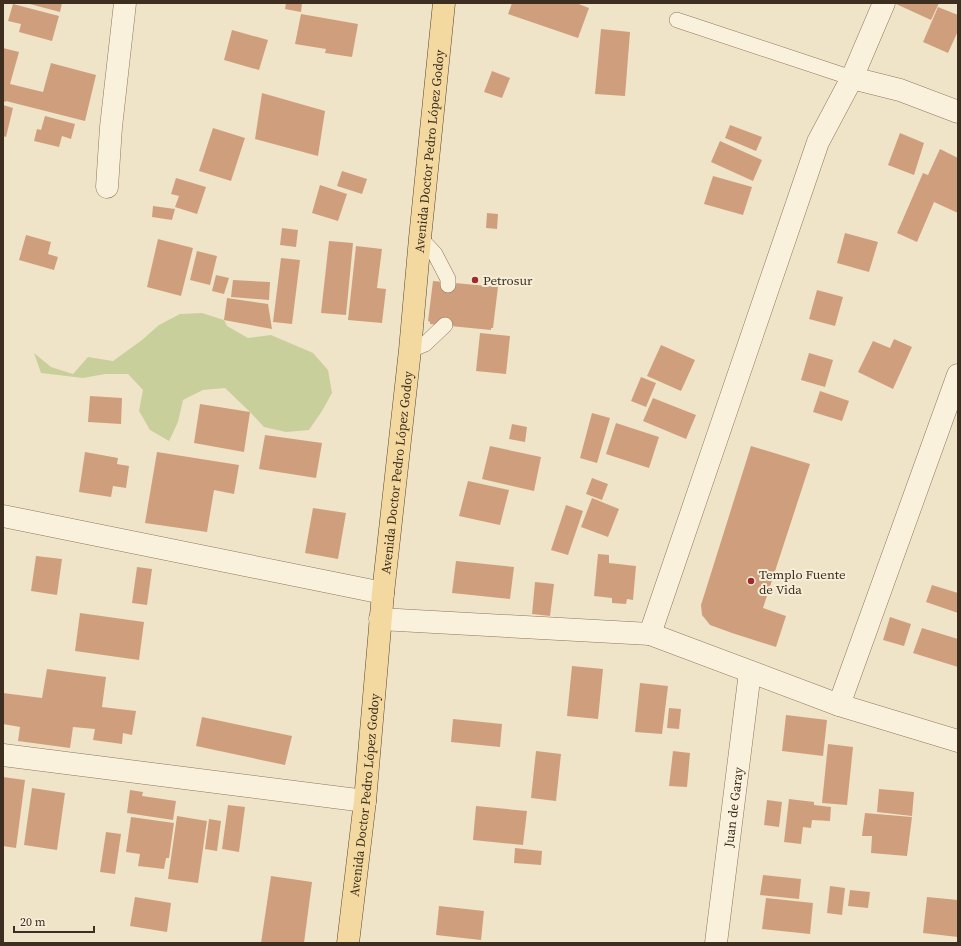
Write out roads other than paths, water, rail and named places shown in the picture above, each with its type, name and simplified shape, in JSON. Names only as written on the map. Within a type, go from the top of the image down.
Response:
[{"type":"main road","name":"Avenida Doctor Pedro López Godoy","points":[[348,943],[365,801],[380,619],[410,350],[444,3]]},
{"type":"street","points":[[107,187],[111,127],[125,3]]},
{"type":"street","points":[[650,634],[818,142],[852,78],[884,3]]},
{"type":"street","points":[[852,78],[900,90],[958,112]]},
{"type":"street","points":[[839,705],[958,376]]},
{"type":"street","points":[[3,516],[383,592]]},
{"type":"street","points":[[380,619],[650,634],[839,705],[958,741]]},
{"type":"street","name":"Juan de Garay","points":[[716,943],[750,672]]},
{"type":"street","points":[[3,755],[365,801]]},
{"type":"lane","points":[[677,20],[852,78]]},
{"type":"lane","points":[[420,238],[435,254],[448,279],[448,285]]},
{"type":"lane","points":[[410,350],[425,344],[445,325]]},
{"type":"place","name":"Petrosur","points":[[475,280]]},
{"type":"place","name":"Templo Fuente de Vida","points":[[751,581]]}]
